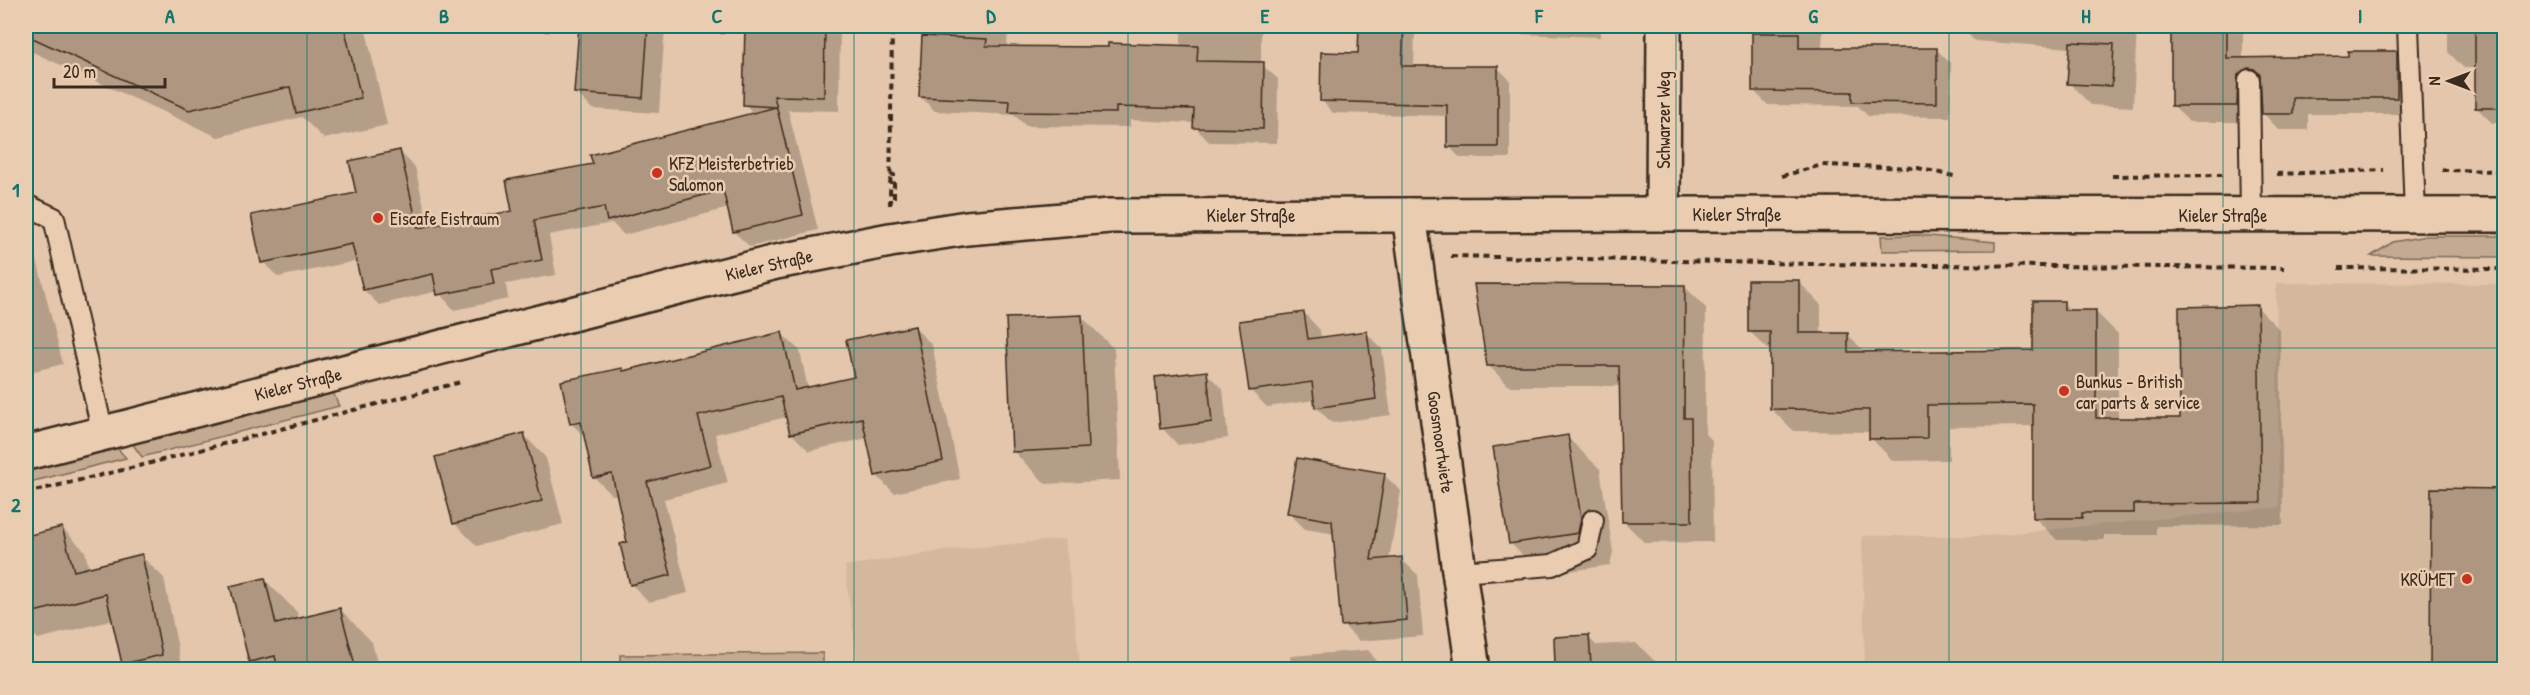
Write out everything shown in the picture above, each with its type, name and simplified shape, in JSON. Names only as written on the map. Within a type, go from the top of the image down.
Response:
[{"type":"main road","name":"Schwarzer Weg","points":[[1663,214],[1664,26]]},
{"type":"main road","name":"Goosmoortwiete","points":[[1409,215],[1473,669]]},
{"type":"main road","name":"Kieler Straße","points":[[26,453],[776,262],[967,228],[1110,216],[2505,215]]},
{"type":"lane","points":[[2408,26],[2415,215]]},
{"type":"lane","points":[[2249,80],[2251,215]]},
{"type":"lane","points":[[26,205],[54,218],[103,434]]},
{"type":"lane","points":[[1460,572],[1552,565],[1587,549],[1593,520]]},
{"type":"path","points":[[547,26],[547,32]]},
{"type":"path","points":[[722,26],[722,34]]},
{"type":"path","points":[[890,174],[894,175],[894,199],[890,202],[890,174],[892,26]]},
{"type":"path","points":[[1772,179],[1822,165],[1918,168],[1959,177]]},
{"type":"path","points":[[2110,176],[2413,170],[2505,171]]},
{"type":"path","points":[[1414,255],[1812,264],[2284,268]]},
{"type":"path","points":[[2338,268],[2505,269]]},
{"type":"path","points":[[26,493],[466,381]]},
{"type":"shaded area","points":[[1918,235],[1995,242],[1995,250],[1882,251],[1881,236]]},
{"type":"shaded area","points":[[2426,236],[2504,236],[2504,257],[2371,256],[2393,242]]},
{"type":"shaded area","points":[[2276,283],[2504,284],[2504,669],[1865,669],[1862,536],[1985,536],[2279,507]]},
{"type":"shaded area","points":[[332,390],[339,406],[142,457],[134,446],[135,440]]},
{"type":"shaded area","points":[[113,443],[126,458],[26,483],[26,464]]},
{"type":"shaded area","points":[[1065,539],[1080,664],[1039,670],[858,669],[845,566],[950,550]]},
{"type":"shaded area","points":[[823,653],[823,669],[620,669],[620,655]]},
{"type":"building","points":[[26,26],[344,26],[361,98],[296,113],[290,87],[189,110],[26,35]]},
{"type":"building","points":[[579,26],[648,26],[643,98],[574,93]]},
{"type":"building","points":[[745,26],[825,26],[824,97],[774,96],[803,215],[733,232],[723,190],[607,221],[604,207],[534,220],[542,260],[491,269],[494,284],[437,295],[433,274],[363,290],[352,244],[261,263],[251,215],[356,193],[349,161],[400,150],[418,228],[512,211],[506,180],[593,164],[590,155],[776,107],[743,105]]},
{"type":"building","points":[[1359,26],[1404,26],[1402,66],[1498,66],[1498,147],[1447,147],[1447,105],[1320,101],[1321,52],[1358,53]]},
{"type":"building","points":[[2171,26],[2227,26],[2227,58],[2348,56],[2348,51],[2397,51],[2397,98],[2293,98],[2293,114],[2262,114],[2260,74],[2248,68],[2238,75],[2237,106],[2171,106]]},
{"type":"building","points":[[2475,26],[2505,26],[2505,108],[2475,108]]},
{"type":"building","points":[[1752,33],[1799,33],[1799,48],[1937,48],[1937,103],[1852,102],[1852,92],[1752,91]]},
{"type":"building","points":[[922,36],[987,39],[986,46],[1108,47],[1108,43],[1198,46],[1197,61],[1264,62],[1263,129],[1193,128],[1194,109],[1116,107],[1116,113],[1009,112],[1010,101],[919,97]]},
{"type":"building","points":[[2070,42],[2114,44],[2112,86],[2067,84]]},
{"type":"building","points":[[1748,280],[1799,280],[1799,333],[1848,333],[1848,352],[2033,350],[2033,301],[2064,301],[2064,310],[2096,310],[2096,418],[2180,418],[2179,307],[2258,305],[2261,503],[2134,504],[2134,513],[2082,513],[2082,518],[2033,518],[2033,404],[1927,405],[1927,438],[1869,439],[1869,410],[1770,409],[1770,332],[1748,332]]},
{"type":"building","points":[[1474,284],[1685,285],[1684,418],[1691,418],[1692,522],[1622,522],[1619,366],[1487,366]]},
{"type":"building","points":[[1304,312],[1308,339],[1367,331],[1376,399],[1315,408],[1312,382],[1249,391],[1239,321]]},
{"type":"building","points":[[1082,315],[1088,448],[1012,452],[1006,318]]},
{"type":"building","points":[[915,326],[943,461],[875,476],[862,418],[790,434],[781,397],[698,416],[711,465],[647,482],[671,575],[630,585],[620,544],[627,542],[612,474],[593,478],[581,422],[570,424],[561,381],[622,368],[623,371],[782,332],[795,390],[854,377],[846,340]]},
{"type":"building","points":[[1207,371],[1212,422],[1160,429],[1155,377]]},
{"type":"building","points":[[524,433],[542,501],[453,524],[435,457]]},
{"type":"building","points":[[1568,435],[1581,518],[1578,533],[1509,544],[1493,447]]},
{"type":"building","points":[[1297,458],[1385,473],[1371,560],[1402,557],[1407,620],[1341,626],[1332,521],[1287,513]]},
{"type":"building","name":"KRÜMET","points":[[2431,488],[2505,489],[2505,669],[2430,669]]},
{"type":"building","points":[[62,527],[74,571],[142,554],[162,655],[122,664],[106,594],[26,614],[26,536]]},
{"type":"building","points":[[265,578],[276,624],[340,608],[356,669],[278,669],[275,656],[249,662],[230,586]]},
{"type":"building","points":[[1589,635],[1591,665],[1555,666],[1554,637]]},
{"type":"place","name":"KFZ Meisterbetrieb Salomon","points":[[657,173]]},
{"type":"place","name":"Eiscafe Eistraum","points":[[378,218]]},
{"type":"place","name":"Bunkus - British car parts & service","points":[[2064,391]]},
{"type":"place","name":"KRÜMET","points":[[2467,579]]}]
